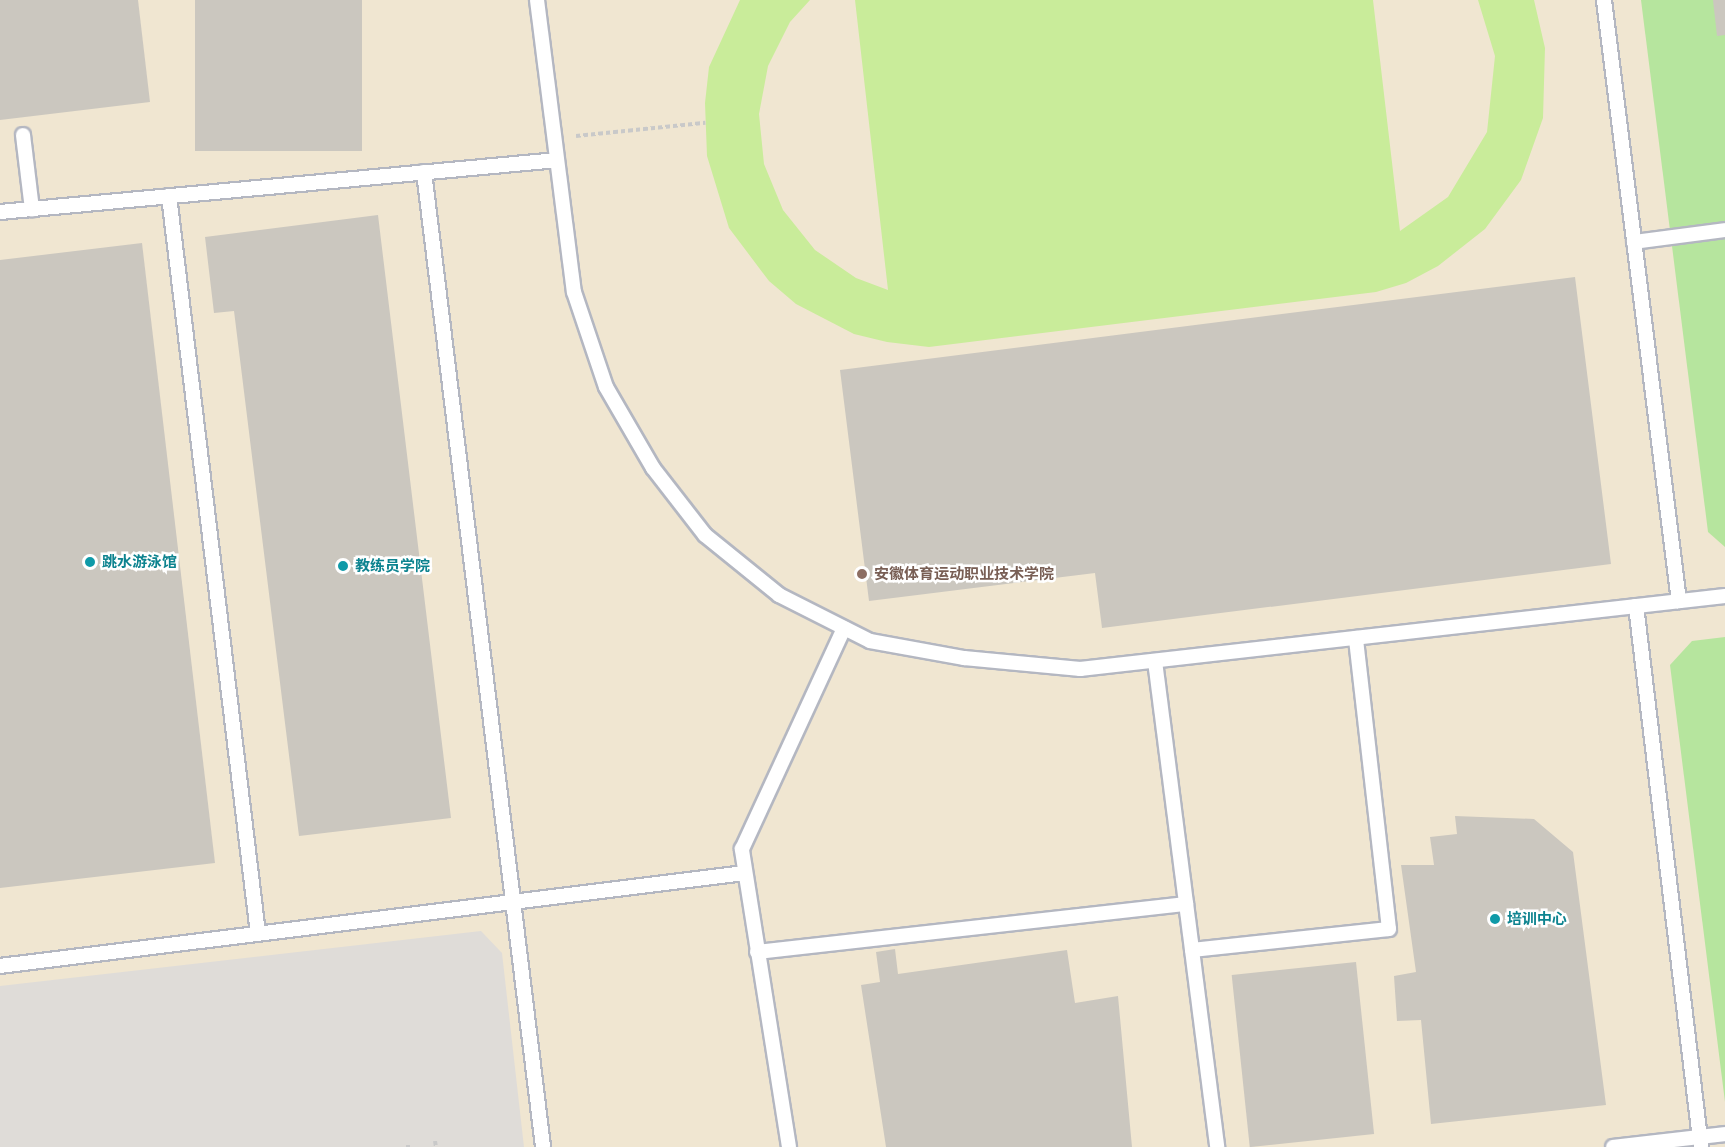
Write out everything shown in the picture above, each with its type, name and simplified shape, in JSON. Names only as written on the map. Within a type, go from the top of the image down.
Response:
[{"type":"lane","points":[[537,0],[573,292],[606,387],[653,468],[705,535],[779,595],[844,628],[870,641],[964,658],[1080,669],[1725,596]]},
{"type":"lane","points":[[1604,0],[1679,602]]},
{"type":"lane","points":[[23,135],[32,209]]},
{"type":"lane","points":[[0,212],[557,160]]},
{"type":"lane","points":[[424,172],[543,1147]]},
{"type":"lane","points":[[169,196],[258,934]]},
{"type":"lane","points":[[1634,242],[1725,230]]},
{"type":"lane","points":[[1636,606],[1700,1142]]},
{"type":"lane","points":[[789,1147],[742,849],[844,628]]},
{"type":"lane","points":[[1192,950],[1389,929],[1356,638]]},
{"type":"lane","points":[[1155,661],[1217,1147]]},
{"type":"lane","points":[[0,966],[745,873]]},
{"type":"lane","points":[[758,952],[1186,904]]},
{"type":"lane","points":[[1613,1147],[1700,1142],[1725,1134]]},
{"type":"path","points":[[555,138],[705,123]]},
{"type":"path","points":[[435,1141],[436,1147]]},
{"type":"shaded area","name":"安徽体育运动职业技术学院","points":[[0,0],[1725,0],[1725,1147],[0,1147]]},
{"type":"shaded area","points":[[481,931],[502,953],[524,1147],[0,1147],[0,986]]},
{"type":"green space","points":[[740,0],[810,0],[790,22],[768,66],[759,114],[764,164],[783,210],[815,250],[856,278],[888,290],[855,0],[1373,0],[1400,231],[1448,197],[1487,132],[1495,56],[1478,0],[1534,0],[1545,48],[1543,118],[1521,180],[1485,229],[1438,266],[1406,283],[1376,292],[929,347],[887,342],[854,334],[796,304],[769,281],[729,228],[707,156],[705,103],[709,67]]},
{"type":"green space","points":[[1641,0],[1725,0],[1725,547],[1708,532]]},
{"type":"green space","points":[[1725,637],[1725,1102],[1670,665],[1692,641]]},
{"type":"building","points":[[0,0],[138,0],[150,102],[0,120]]},
{"type":"building","points":[[195,0],[362,0],[362,151],[195,151]]},
{"type":"building","points":[[1713,0],[1725,0],[1725,35],[1717,36]]},
{"type":"building","name":"教练员学院","points":[[378,215],[451,818],[299,836],[234,311],[214,313],[205,237]]},
{"type":"building","name":"跳水游泳馆","points":[[142,243],[215,863],[0,888],[0,260]]},
{"type":"building","points":[[1575,277],[1611,564],[1102,628],[1095,573],[869,601],[840,370]]},
{"type":"building","name":"培训中心","points":[[1455,816],[1534,819],[1573,852],[1606,1105],[1431,1124],[1421,1020],[1397,1021],[1394,976],[1416,972],[1401,865],[1434,865],[1430,837],[1457,834]]},
{"type":"building","points":[[895,949],[898,974],[1067,950],[1075,1003],[1118,996],[1132,1147],[886,1147],[861,985],[880,982],[876,952]]},
{"type":"building","points":[[1356,962],[1374,1134],[1250,1147],[1232,975]]},
{"type":"place","name":"跳水游泳馆","points":[[90,562]]},
{"type":"place","name":"教练员学院","points":[[343,566]]},
{"type":"place","name":"安徽体育运动职业技术学院","points":[[862,574]]},
{"type":"place","name":"培训中心","points":[[1495,919]]}]
